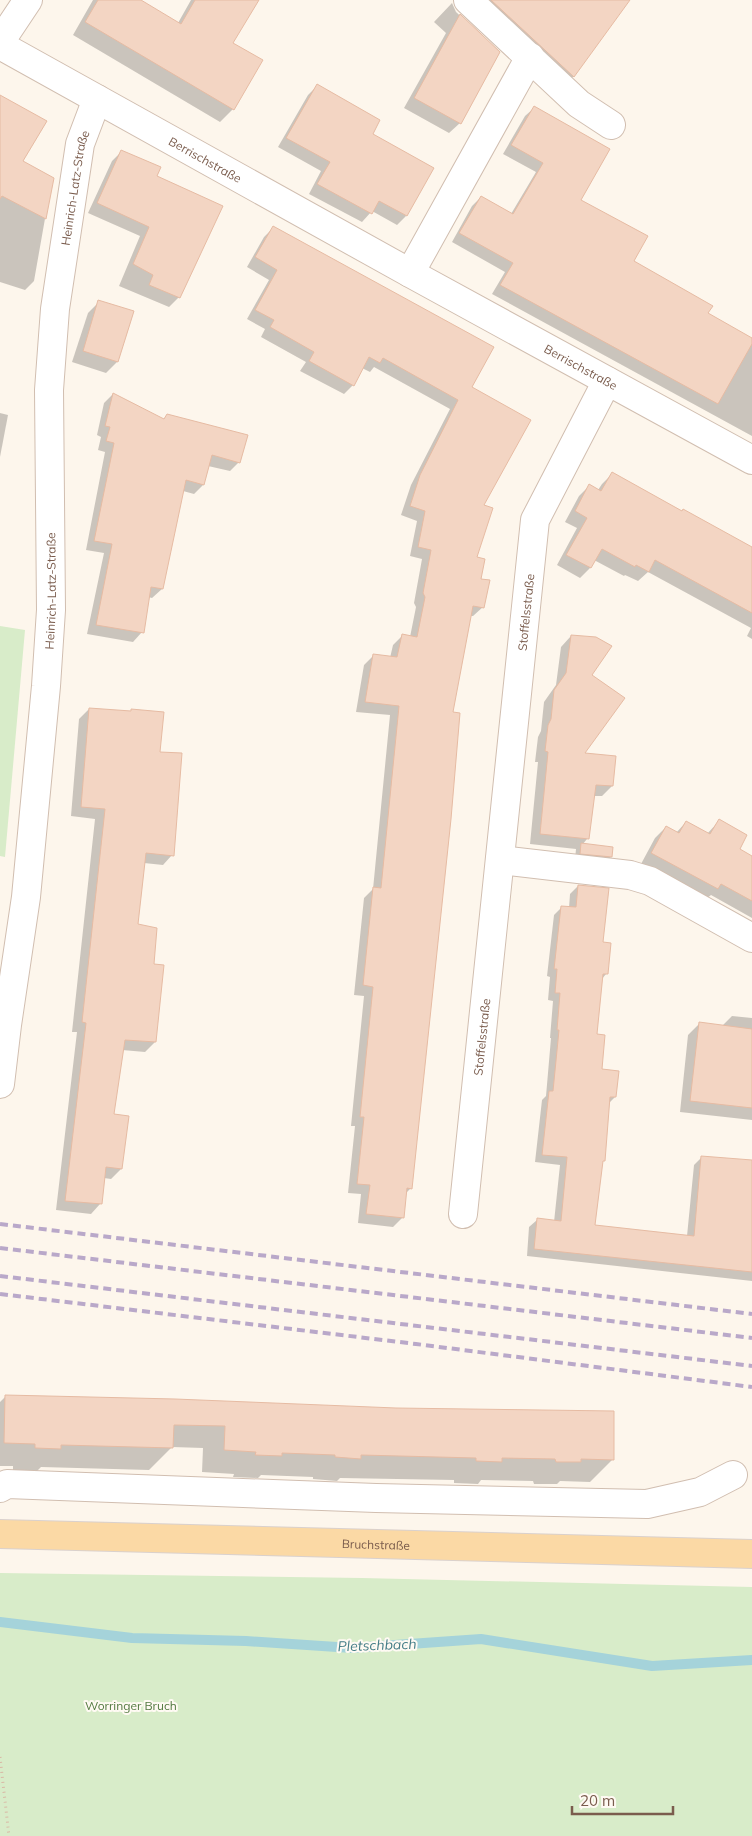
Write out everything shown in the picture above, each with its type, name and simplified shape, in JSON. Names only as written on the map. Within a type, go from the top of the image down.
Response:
[{"type":"main road","name":"Bruchstraße","points":[[0,1534],[752,1554]]},
{"type":"street","points":[[0,44],[28,0]]},
{"type":"street","points":[[468,0],[579,104],[611,124]]},
{"type":"street","name":"Berrischstraße","points":[[0,44],[410,273],[752,460]]},
{"type":"street","points":[[410,273],[530,57]]},
{"type":"street","name":"Heinrich-Latz-Straße","points":[[0,1084],[26,897],[46,686],[51,610],[48,390],[55,309],[80,144],[97,99]]},
{"type":"street","name":"Stoffelsstraße","points":[[463,1214],[535,520],[607,381]]},
{"type":"street","points":[[500,860],[630,875],[643,879],[752,938]]},
{"type":"street","points":[[0,1488],[7,1484],[376,1498],[647,1504],[700,1492],[733,1475]]},
{"type":"path","points":[[0,1757],[9,1836]]},
{"type":"green space","points":[[0,626],[25,630],[5,857],[0,856]]},
{"type":"green space","name":"Worringer Bruch","points":[[0,1573],[362,1578],[752,1587],[752,1836],[0,1836]]},
{"type":"building","points":[[98,0],[141,0],[181,24],[195,0],[259,0],[233,43],[263,60],[234,110],[85,22]]},
{"type":"building","points":[[491,0],[630,0],[574,77]]},
{"type":"building","points":[[460,14],[500,52],[461,124],[414,98]]},
{"type":"building","points":[[317,84],[380,120],[373,134],[434,168],[407,216],[379,201],[372,214],[317,184],[330,162],[286,138]]},
{"type":"building","points":[[0,95],[47,121],[23,161],[54,178],[46,219],[2,196],[0,199]]},
{"type":"building","points":[[534,106],[610,149],[581,200],[648,236],[634,261],[713,306],[708,313],[752,338],[752,344],[718,404],[500,285],[513,263],[459,233],[481,196],[513,214],[543,163],[511,145]]},
{"type":"building","points":[[121,150],[161,167],[157,176],[223,206],[180,298],[149,285],[153,275],[133,264],[149,227],[97,203]]},
{"type":"building","points":[[273,226],[494,347],[472,387],[531,420],[484,505],[493,508],[477,557],[485,559],[481,579],[490,580],[484,608],[473,606],[453,712],[460,713],[451,819],[412,1189],[407,1188],[404,1218],[366,1214],[370,1185],[357,1184],[364,1117],[360,1117],[373,987],[363,985],[373,887],[381,888],[399,706],[365,702],[373,654],[397,657],[402,634],[417,637],[425,597],[423,593],[431,550],[418,547],[425,511],[410,506],[420,475],[458,400],[383,358],[380,363],[369,357],[354,386],[309,361],[314,352],[270,327],[274,320],[255,310],[277,270],[255,257]]},
{"type":"building","points":[[98,300],[134,311],[118,362],[83,351]]},
{"type":"building","points":[[113,393],[164,419],[167,414],[248,435],[240,463],[212,455],[204,485],[186,480],[163,589],[151,587],[144,633],[96,625],[112,544],[94,541],[114,443],[106,441],[110,427],[105,426]]},
{"type":"building","points":[[612,472],[752,547],[752,613],[655,560],[649,572],[636,565],[635,567],[602,549],[591,568],[566,555],[587,518],[575,511],[589,484],[601,491]]},
{"type":"building","points":[[571,635],[596,637],[612,646],[592,675],[625,698],[585,753],[616,756],[613,786],[596,785],[589,839],[540,834],[548,752],[545,751],[548,725],[551,719],[554,690],[566,673]]},
{"type":"building","points":[[89,708],[164,712],[160,752],[182,753],[174,856],[146,853],[138,924],[157,928],[154,964],[164,965],[156,1042],[125,1040],[114,1114],[129,1116],[122,1169],[106,1167],[102,1204],[65,1201],[86,1023],[82,1022],[105,809],[81,807]]},
{"type":"building","points":[[719,819],[747,835],[740,849],[752,856],[752,901],[721,884],[718,889],[651,853],[666,826],[679,833],[686,821],[710,834]]},
{"type":"building","points":[[581,843],[613,847],[612,857],[580,854]]},
{"type":"building","points":[[578,885],[609,888],[603,942],[611,943],[608,974],[603,974],[597,1034],[605,1035],[602,1069],[619,1071],[616,1097],[610,1097],[605,1161],[603,1161],[595,1225],[694,1236],[701,1156],[752,1160],[752,1272],[534,1249],[537,1218],[561,1221],[567,1157],[542,1155],[549,1091],[553,1091],[559,1030],[557,1030],[560,993],[555,993],[557,969],[554,969],[561,906],[576,907]]},
{"type":"building","points":[[699,1022],[752,1029],[752,1108],[690,1101]]},
{"type":"building","points":[[5,1395],[175,1399],[396,1408],[614,1411],[614,1460],[581,1459],[581,1462],[556,1462],[555,1459],[502,1458],[502,1462],[476,1461],[476,1458],[361,1455],[361,1459],[335,1457],[335,1455],[282,1453],[282,1456],[255,1455],[256,1452],[224,1450],[225,1426],[174,1425],[173,1448],[61,1445],[61,1449],[35,1448],[35,1444],[4,1443]]},
{"type":"waterway","name":"Pletschbach","points":[[0,1622],[132,1638],[246,1641],[352,1648],[481,1639],[652,1666],[752,1660]]},
{"type":"railway","points":[[0,1224],[752,1314]]},
{"type":"railway","points":[[0,1248],[752,1338]]},
{"type":"railway","points":[[0,1276],[752,1366]]},
{"type":"railway","points":[[0,1294],[752,1387]]}]
